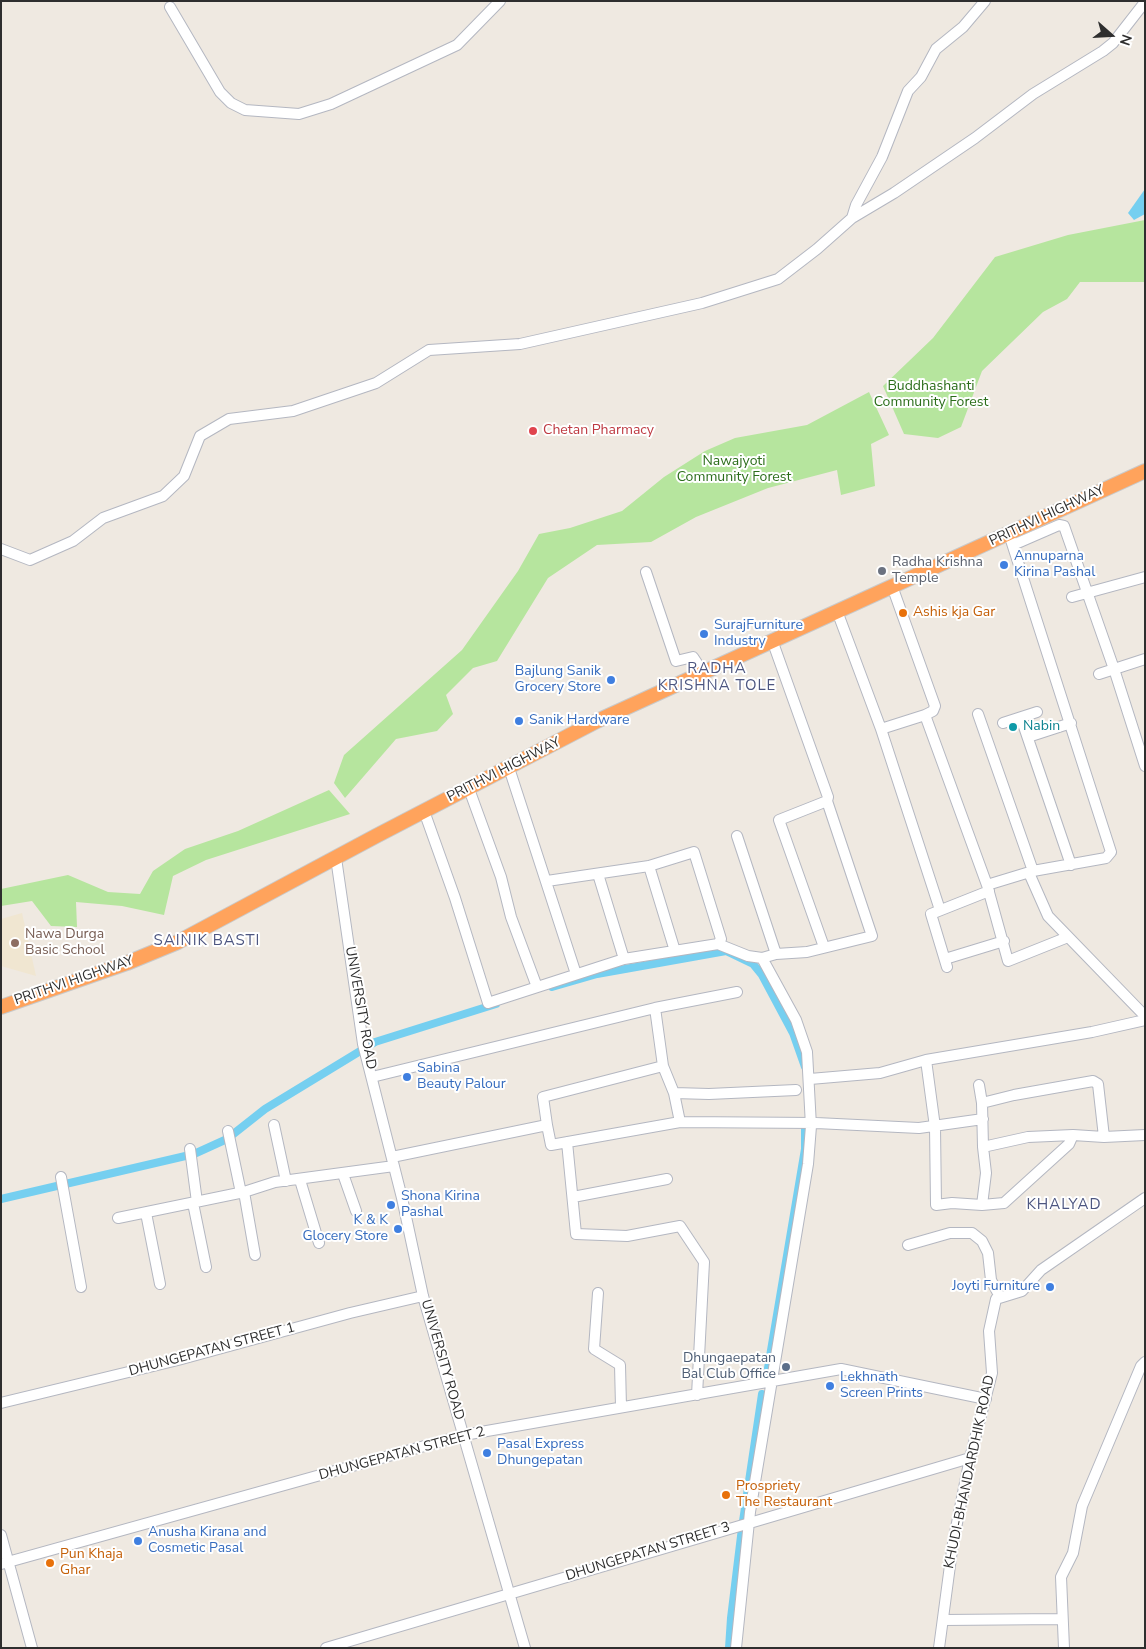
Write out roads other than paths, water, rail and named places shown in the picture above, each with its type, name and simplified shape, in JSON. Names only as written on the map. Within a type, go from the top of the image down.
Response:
[{"type":"highway","name":"PRITHVI HIGHWAY","points":[[1,1007],[126,963],[178,942],[424,811],[597,722],[892,586],[1011,539],[1145,471]]},
{"type":"street","points":[[170,7],[220,92],[230,103],[245,110],[299,114],[331,104],[380,79],[432,59],[457,45],[500,1]]},
{"type":"street","points":[[852,218],[856,204],[885,150],[908,91],[921,78],[936,49],[962,27],[985,1]]},
{"type":"street","points":[[1,549],[30,560],[73,541],[103,518],[163,496],[184,476],[200,436],[229,420],[293,411],[376,383],[429,350],[520,344],[702,302],[778,279],[817,249],[852,218],[894,193],[975,138],[1033,94],[1103,51],[1113,43],[1145,2]]},
{"type":"street","points":[[1004,941],[946,963],[931,914],[988,888],[1031,872],[1106,858],[1110,856],[1111,849],[1011,539],[1059,525],[1064,526],[1114,669],[1145,766]]},
{"type":"street","points":[[646,572],[676,661],[693,657],[703,672]]},
{"type":"street","points":[[1072,597],[1145,577]]},
{"type":"street","points":[[881,729],[924,715],[933,711],[936,706],[892,586]]},
{"type":"street","points":[[837,612],[881,729],[940,910]]},
{"type":"street","points":[[424,811],[456,898],[488,1003],[624,959],[718,944],[748,956],[762,958],[776,954],[806,952],[872,936],[827,801],[828,797],[772,640]]},
{"type":"street","points":[[1099,674],[1145,659]]},
{"type":"street","points":[[1003,723],[1037,712]]},
{"type":"street","points":[[978,714],[1031,872],[1048,916],[1145,1016]]},
{"type":"street","points":[[924,715],[988,888],[1008,961],[1068,937]]},
{"type":"street","points":[[1021,718],[1071,865]]},
{"type":"street","points":[[1028,737],[1071,723]]},
{"type":"street","points":[[509,768],[576,974]]},
{"type":"street","points":[[469,789],[501,877],[511,917],[536,987]]},
{"type":"street","points":[[824,947],[779,820],[827,801]]},
{"type":"street","points":[[737,836],[776,954]]},
{"type":"street","points":[[547,881],[649,866],[694,852],[721,939],[718,944]]},
{"type":"street","name":"UNIVERSITY ROAD","points":[[336,858],[363,1044],[399,1185],[423,1296],[525,1648]]},
{"type":"street","points":[[649,866],[675,951]]},
{"type":"street","points":[[598,874],[624,959]]},
{"type":"street","points":[[736,1648],[749,1524],[808,1164],[812,1123],[807,1052],[796,1020],[762,958]]},
{"type":"street","points":[[372,1077],[655,1008],[736,992]]},
{"type":"street","points":[[655,1008],[664,1066],[674,1093],[680,1122]]},
{"type":"street","points":[[810,1079],[880,1073],[926,1060],[1092,1032],[1145,1020]]},
{"type":"street","points":[[926,1060],[935,1127],[936,1205],[1004,1203],[1069,1144],[1073,1135]]},
{"type":"street","points":[[664,1066],[543,1097],[551,1145],[680,1122],[812,1123],[918,1128],[983,1119]]},
{"type":"street","points":[[982,1103],[1093,1081],[1098,1084],[1104,1137]]},
{"type":"street","points":[[979,1085],[982,1103],[983,1147],[986,1173],[982,1205]]},
{"type":"street","points":[[674,1093],[709,1094],[796,1090]]},
{"type":"street","points":[[118,1218],[243,1193],[275,1182],[343,1174],[548,1124]]},
{"type":"street","points":[[274,1126],[286,1181]]},
{"type":"street","points":[[228,1131],[256,1254]]},
{"type":"street","points":[[983,1147],[1028,1137],[1145,1135]]},
{"type":"street","points":[[567,1142],[576,1234],[627,1236],[680,1226],[704,1262],[697,1395]]},
{"type":"street","points":[[190,1149],[195,1202],[206,1267]]},
{"type":"street","points":[[343,1174],[356,1211]]},
{"type":"street","points":[[61,1177],[81,1287]]},
{"type":"street","points":[[573,1197],[667,1179]]},
{"type":"street","points":[[300,1180],[319,1243]]},
{"type":"street","points":[[908,1244],[950,1233],[972,1233],[982,1241],[988,1253],[991,1280],[1000,1296],[1008,1297],[1022,1291],[1041,1270],[1145,1198]]},
{"type":"street","points":[[146,1213],[160,1284]]},
{"type":"street","points":[[598,1293],[594,1349],[620,1365],[621,1407]]},
{"type":"street","name":"DHUNGEPATAN STREET 1","points":[[1,1403],[178,1360],[350,1313],[423,1296]]},
{"type":"street","name":"KHUDI-BHANDARDHIK ROAD","points":[[939,1648],[953,1542],[970,1458],[992,1373],[990,1331],[992,1308],[996,1299],[1000,1296]]},
{"type":"street","points":[[1064,1648],[1061,1577],[1073,1553],[1082,1506],[1141,1366],[1145,1362]]},
{"type":"street","name":"DHUNGEPATAN STREET 2","points":[[5,1563],[464,1435],[841,1369],[986,1399]]},
{"type":"street","name":"DHUNGEPATAN STREET 3","points":[[326,1648],[970,1458]]},
{"type":"street","points":[[1,1534],[5,1563],[32,1648]]},
{"type":"street","points":[[943,1620],[1062,1619]]},
{"type":"water","points":[[1145,189],[1145,214],[1134,220],[1128,213]]},
{"type":"waterway","points":[[552,987],[597,974],[726,951],[753,964],[762,975],[793,1033],[805,1067]]},
{"type":"waterway","points":[[1,1199],[194,1154],[227,1139],[265,1109],[375,1042],[496,1004]]},
{"type":"waterway","points":[[766,1380],[805,1149],[805,1125]]},
{"type":"waterway","points":[[743,1521],[762,1394]]},
{"type":"waterway","points":[[729,1648],[742,1528]]},
{"type":"place","name":"Chetan Pharmacy","points":[[533,431]]},
{"type":"place","name":"Annuparna Kirina Pashal","points":[[1004,565]]},
{"type":"place","name":"Radha Krishna Temple","points":[[882,571]]},
{"type":"place","name":"Ashis kja Gar","points":[[903,613]]},
{"type":"place","name":"SurajFurniture Industry","points":[[704,634]]},
{"type":"place","name":"Bajlung Sanik Grocery Store","points":[[611,680]]},
{"type":"place","name":"Sanik Hardware","points":[[519,721]]},
{"type":"place","name":"Nabin","points":[[1013,727]]},
{"type":"place","name":"Nawa Durga Basic School","points":[[15,943]]},
{"type":"place","name":"Sabina Beauty Palour","points":[[407,1077]]},
{"type":"place","name":"Shona Kirina Pashal","points":[[391,1205]]},
{"type":"place","name":"K & K Glocery Store","points":[[398,1229]]},
{"type":"place","name":"Joyti Furniture","points":[[1050,1287]]},
{"type":"place","name":"Dhungaepatan Bal Club Office","points":[[786,1367]]},
{"type":"place","name":"Lekhnath Screen Prints","points":[[830,1386]]},
{"type":"place","name":"Pasal Express Dhungepatan","points":[[487,1453]]},
{"type":"place","name":"Prospriety The Restaurant","points":[[726,1495]]},
{"type":"place","name":"Anusha Kirana and Cosmetic Pasal","points":[[138,1541]]},
{"type":"place","name":"Pun Khaja Ghar","points":[[50,1563]]},
{"type":"district","name":"RADHA KRISHNA TOLE","points":[[717,678]]},
{"type":"district","name":"SAINIK BASTI","points":[[207,941]]},
{"type":"district","name":"KHALYAD","points":[[1064,1205]]},
{"type":"park label","name":"Buddhashanti Community Forest","points":[[931,396]]},
{"type":"park label","name":"Nawajyoti Community Forest","points":[[734,470]]}]
